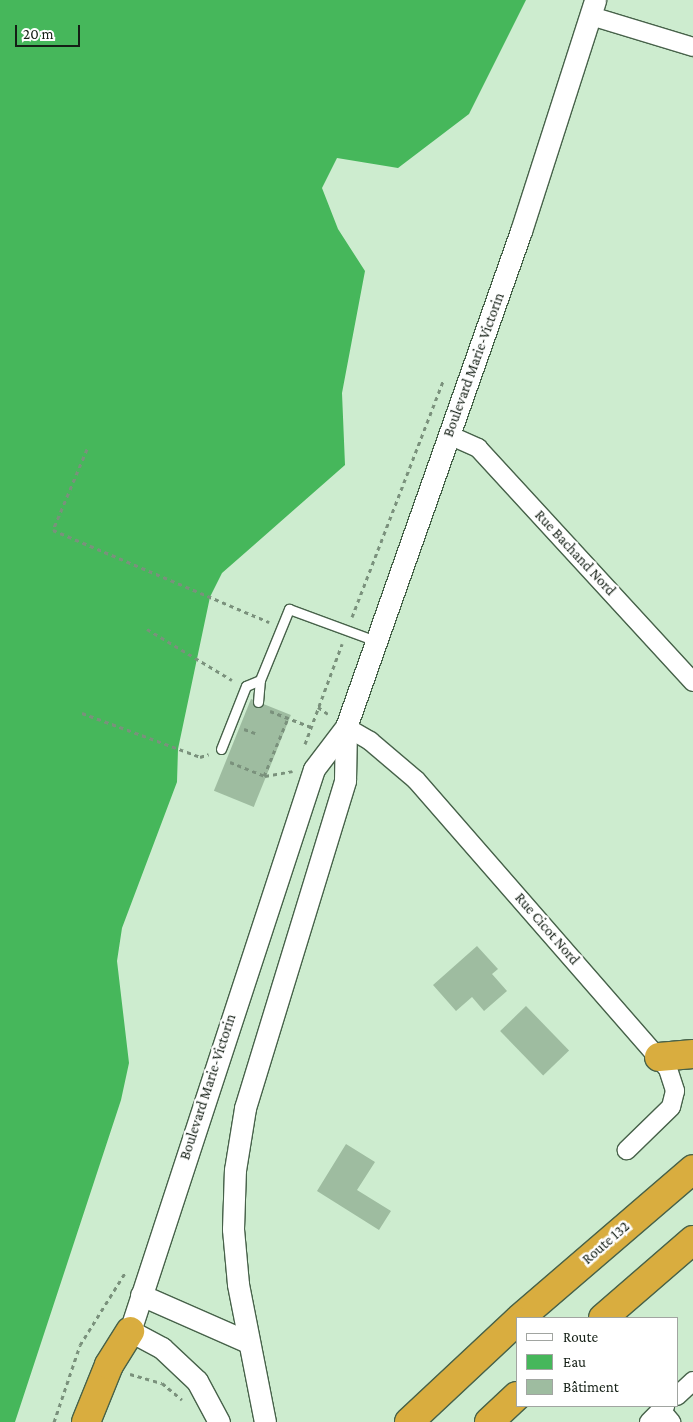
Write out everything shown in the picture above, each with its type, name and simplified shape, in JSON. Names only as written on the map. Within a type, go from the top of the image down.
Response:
[{"type":"highway","points":[[659,1057],[693,1054]]},
{"type":"highway","name":"Route 132","points":[[521,1317],[693,1169]]},
{"type":"highway","points":[[604,1317],[693,1240]]},
{"type":"highway","points":[[409,1422],[516,1322]]},
{"type":"highway","points":[[86,1422],[106,1372],[130,1331]]},
{"type":"highway","points":[[489,1422],[516,1397]]},
{"type":"highway","points":[[518,1422],[530,1407]]},
{"type":"street","points":[[593,8],[693,47]]},
{"type":"street","name":"Boulevard Marie-Victorin","points":[[130,1331],[314,769],[346,727],[593,8]]},
{"type":"street","name":"Rue Bachand Nord","points":[[448,434],[478,448],[693,682]]},
{"type":"street","name":"Boulevard Marie-Victorin","points":[[264,1420],[248,1342],[233,1229],[239,1138],[262,1042],[345,780],[346,727]]},
{"type":"street","name":"Rue Cicot Nord","points":[[346,727],[370,741],[416,780],[659,1057],[672,1076],[674,1099],[665,1115],[627,1150]]},
{"type":"street","points":[[141,1295],[248,1342]]},
{"type":"street","points":[[130,1331],[162,1348],[197,1381],[219,1422]]},
{"type":"street","points":[[678,1395],[693,1381]]},
{"type":"lane","points":[[260,705],[260,680],[289,609],[376,641]]},
{"type":"lane","points":[[221,749],[246,686],[260,680]]},
{"type":"path","points":[[87,449],[53,530],[282,627]]},
{"type":"path","points":[[147,629],[229,678]]},
{"type":"path","points":[[260,705],[311,727]]},
{"type":"path","points":[[82,713],[200,758]]},
{"type":"path","points":[[264,776],[288,718]]},
{"type":"path","points":[[240,737],[246,720]]},
{"type":"path","points":[[243,729],[254,733]]},
{"type":"path","points":[[230,762],[233,754]]},
{"type":"path","points":[[226,758],[244,770],[264,776],[295,772]]},
{"type":"path","points":[[54,1422],[80,1345],[104,1312]]},
{"type":"path","points":[[125,1368],[129,1374],[162,1383],[187,1406]]},
{"type":"water","points":[[0,0],[526,0],[469,114],[398,168],[337,158],[322,188],[338,229],[365,271],[342,393],[345,465],[222,573],[210,597],[178,749],[177,782],[122,928],[117,961],[129,1063],[121,1100],[15,1422],[0,1422]]},
{"type":"building","points":[[251,699],[291,715],[254,807],[214,791]]},
{"type":"building","points":[[477,946],[498,969],[492,974],[507,991],[484,1011],[472,997],[456,1011],[433,985]]},
{"type":"building","points":[[526,1006],[569,1051],[543,1076],[500,1031]]},
{"type":"building","points":[[346,1144],[375,1162],[357,1190],[391,1211],[379,1230],[317,1191]]}]
